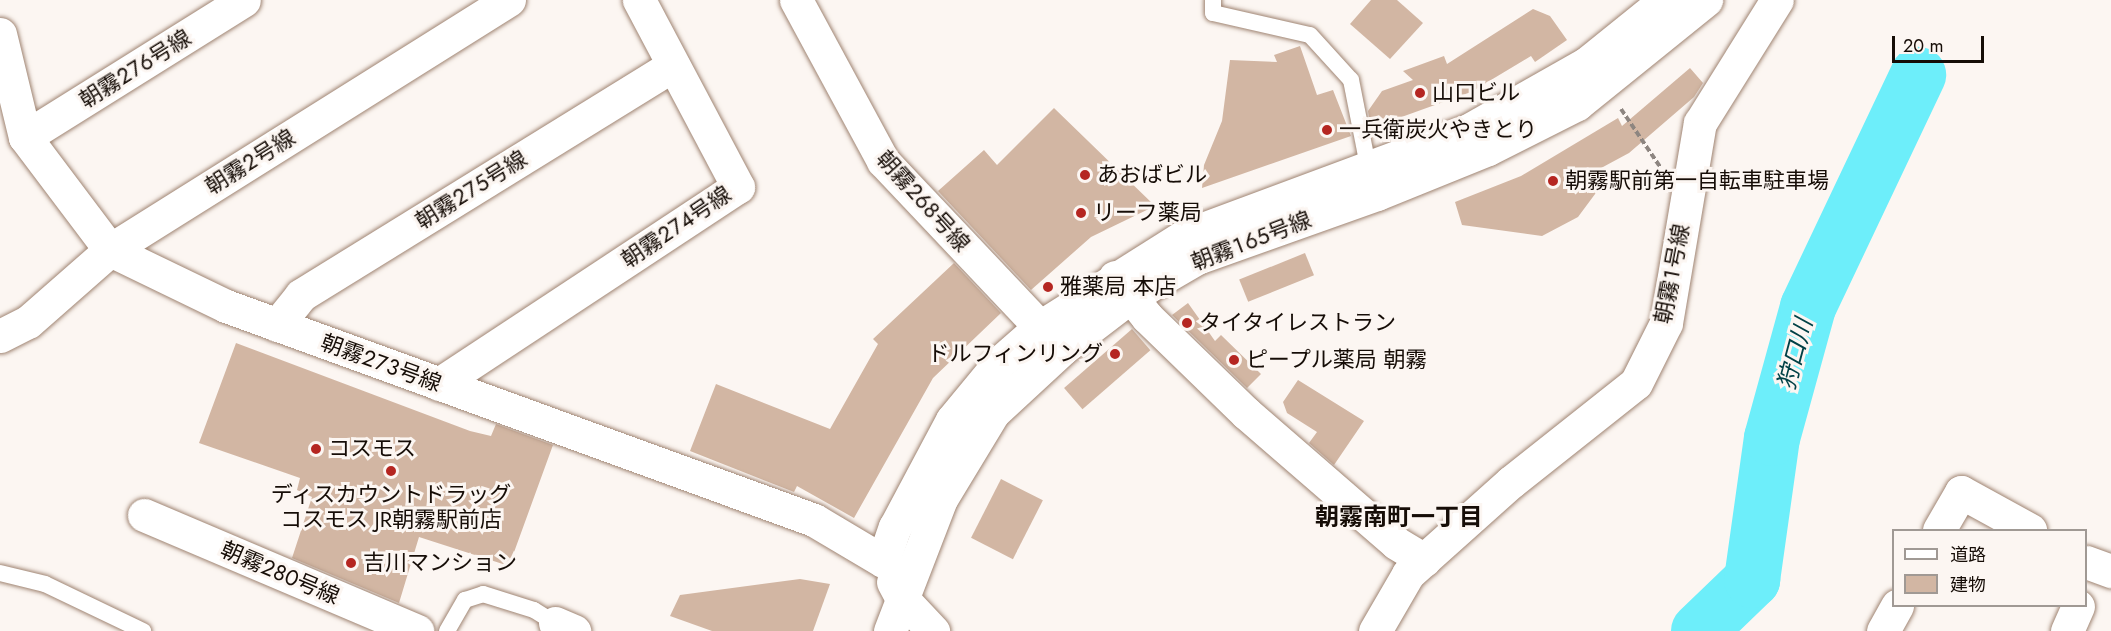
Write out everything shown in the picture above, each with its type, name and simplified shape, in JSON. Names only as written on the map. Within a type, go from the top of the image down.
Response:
[{"type":"street","name":"朝霧２７６号線","points":[[25,137],[244,0]]},
{"type":"street","name":"朝霧２号線","points":[[0,336],[28,322],[110,250],[509,0]]},
{"type":"street","name":"朝霧２７４号線","points":[[439,384],[738,187],[639,0]]},
{"type":"street","name":"朝霧２６８号線","points":[[796,0],[883,161],[1051,338]]},
{"type":"street","name":"朝霧１６５号線","points":[[883,561],[895,527],[952,420],[999,363],[1051,338],[1123,287],[1373,183],[1587,63],[1665,0]]},
{"type":"street","name":"朝霧１６５号線","points":[[1373,183],[1488,149],[1577,104],[1706,0]]},
{"type":"street","name":"朝霧１号線","points":[[1375,631],[1408,574],[1511,482],[1636,383],[1666,322],[1700,123],[1777,0]]},
{"type":"street","name":"朝霧２７３号線","points":[[0,33],[25,137],[110,250],[277,325],[814,520],[883,561]]},
{"type":"street","name":"朝霧２７５号線","points":[[277,325],[301,295],[673,65]]},
{"type":"street","points":[[1123,287],[1245,413],[1396,543],[1424,560]]},
{"type":"street","name":"朝霧１６５号線","points":[[890,631],[901,597],[941,499],[993,413],[1051,338]]},
{"type":"street","points":[[1940,529],[1961,492],[2026,529]]},
{"type":"street","name":"朝霧２８０号線","points":[[144,514],[417,631]]},
{"type":"street","points":[[883,561],[901,597],[933,631]]},
{"type":"street","points":[[1883,631],[1896,607]]},
{"type":"street","points":[[2067,631],[2078,607]]},
{"type":"lane","points":[[1214,0],[1213,13],[1310,35],[1351,80],[1373,183]]},
{"type":"lane","points":[[0,573],[45,584],[143,631]]},
{"type":"lane","points":[[447,631],[465,600],[483,594],[534,610],[556,628]]},
{"type":"path","points":[[1619,106],[1651,156]]},
{"type":"building","points":[[1371,0],[1397,0],[1423,23],[1390,59],[1350,24]]},
{"type":"building","points":[[1533,9],[1550,16],[1567,40],[1535,62],[1531,56],[1471,92],[1371,128],[1368,111],[1382,91],[1413,80],[1403,71],[1444,56],[1447,64]]},
{"type":"building","points":[[1300,46],[1317,95],[1333,90],[1351,136],[1202,188],[1204,165],[1222,121],[1230,60],[1277,62],[1274,55]]},
{"type":"building","name":"朝霧駅前第一自転車駐車場","points":[[1690,68],[1703,83],[1694,97],[1629,153],[1590,174],[1601,186],[1578,217],[1542,236],[1462,225],[1455,202],[1521,176],[1618,118],[1622,126]]},
{"type":"building","points":[[1054,108],[1155,206],[1091,237],[1031,290],[938,191],[984,150],[997,165]]},
{"type":"building","points":[[1305,253],[1314,275],[1248,302],[1239,280]]},
{"type":"building","points":[[954,263],[1001,313],[933,378],[854,518],[797,486],[794,492],[690,451],[716,384],[830,429],[878,344],[873,339]]},
{"type":"building","points":[[1188,303],[1215,341],[1221,335],[1261,374],[1247,388],[1172,315]]},
{"type":"building","points":[[1132,329],[1150,350],[1082,409],[1064,388]]},
{"type":"building","points":[[236,343],[470,431],[491,436],[496,424],[553,445],[509,566],[419,537],[399,603],[292,558],[312,497],[297,490],[300,478],[199,443]]},
{"type":"building","points":[[1298,380],[1364,421],[1334,465],[1309,443],[1317,432],[1287,413],[1283,402]]},
{"type":"building","points":[[1001,479],[1043,500],[1013,559],[971,538]]},
{"type":"building","points":[[800,579],[830,584],[813,631],[712,631],[670,616],[680,595]]},
{"type":"waterway","name":"狩口川","points":[[1699,631],[1752,580],[1772,438],[1808,307],[1918,75]]},
{"type":"place","name":"山口ビル","points":[[1420,93]]},
{"type":"place","name":"一兵衛炭火やきとり","points":[[1327,130]]},
{"type":"place","name":"あおばビル","points":[[1085,175]]},
{"type":"place","name":"朝霧駅前第一自転車駐車場","points":[[1553,181]]},
{"type":"place","name":"リーフ薬局","points":[[1081,213]]},
{"type":"place","name":"雅薬局 本店","points":[[1048,287]]},
{"type":"place","name":"タイタイレストラン","points":[[1187,323]]},
{"type":"place","name":"ドルフィンリング","points":[[1115,354]]},
{"type":"place","name":"ピープル薬局 朝霧","points":[[1234,360]]},
{"type":"place","name":"コスモス","points":[[316,449]]},
{"type":"place","name":"ディスカウントドラッグ コスモス JR朝霧駅前店","points":[[391,471]]},
{"type":"place","name":"吉川マンション","points":[[351,563]]},
{"type":"district","name":"朝霧南町一丁目","points":[[1399,517]]}]
